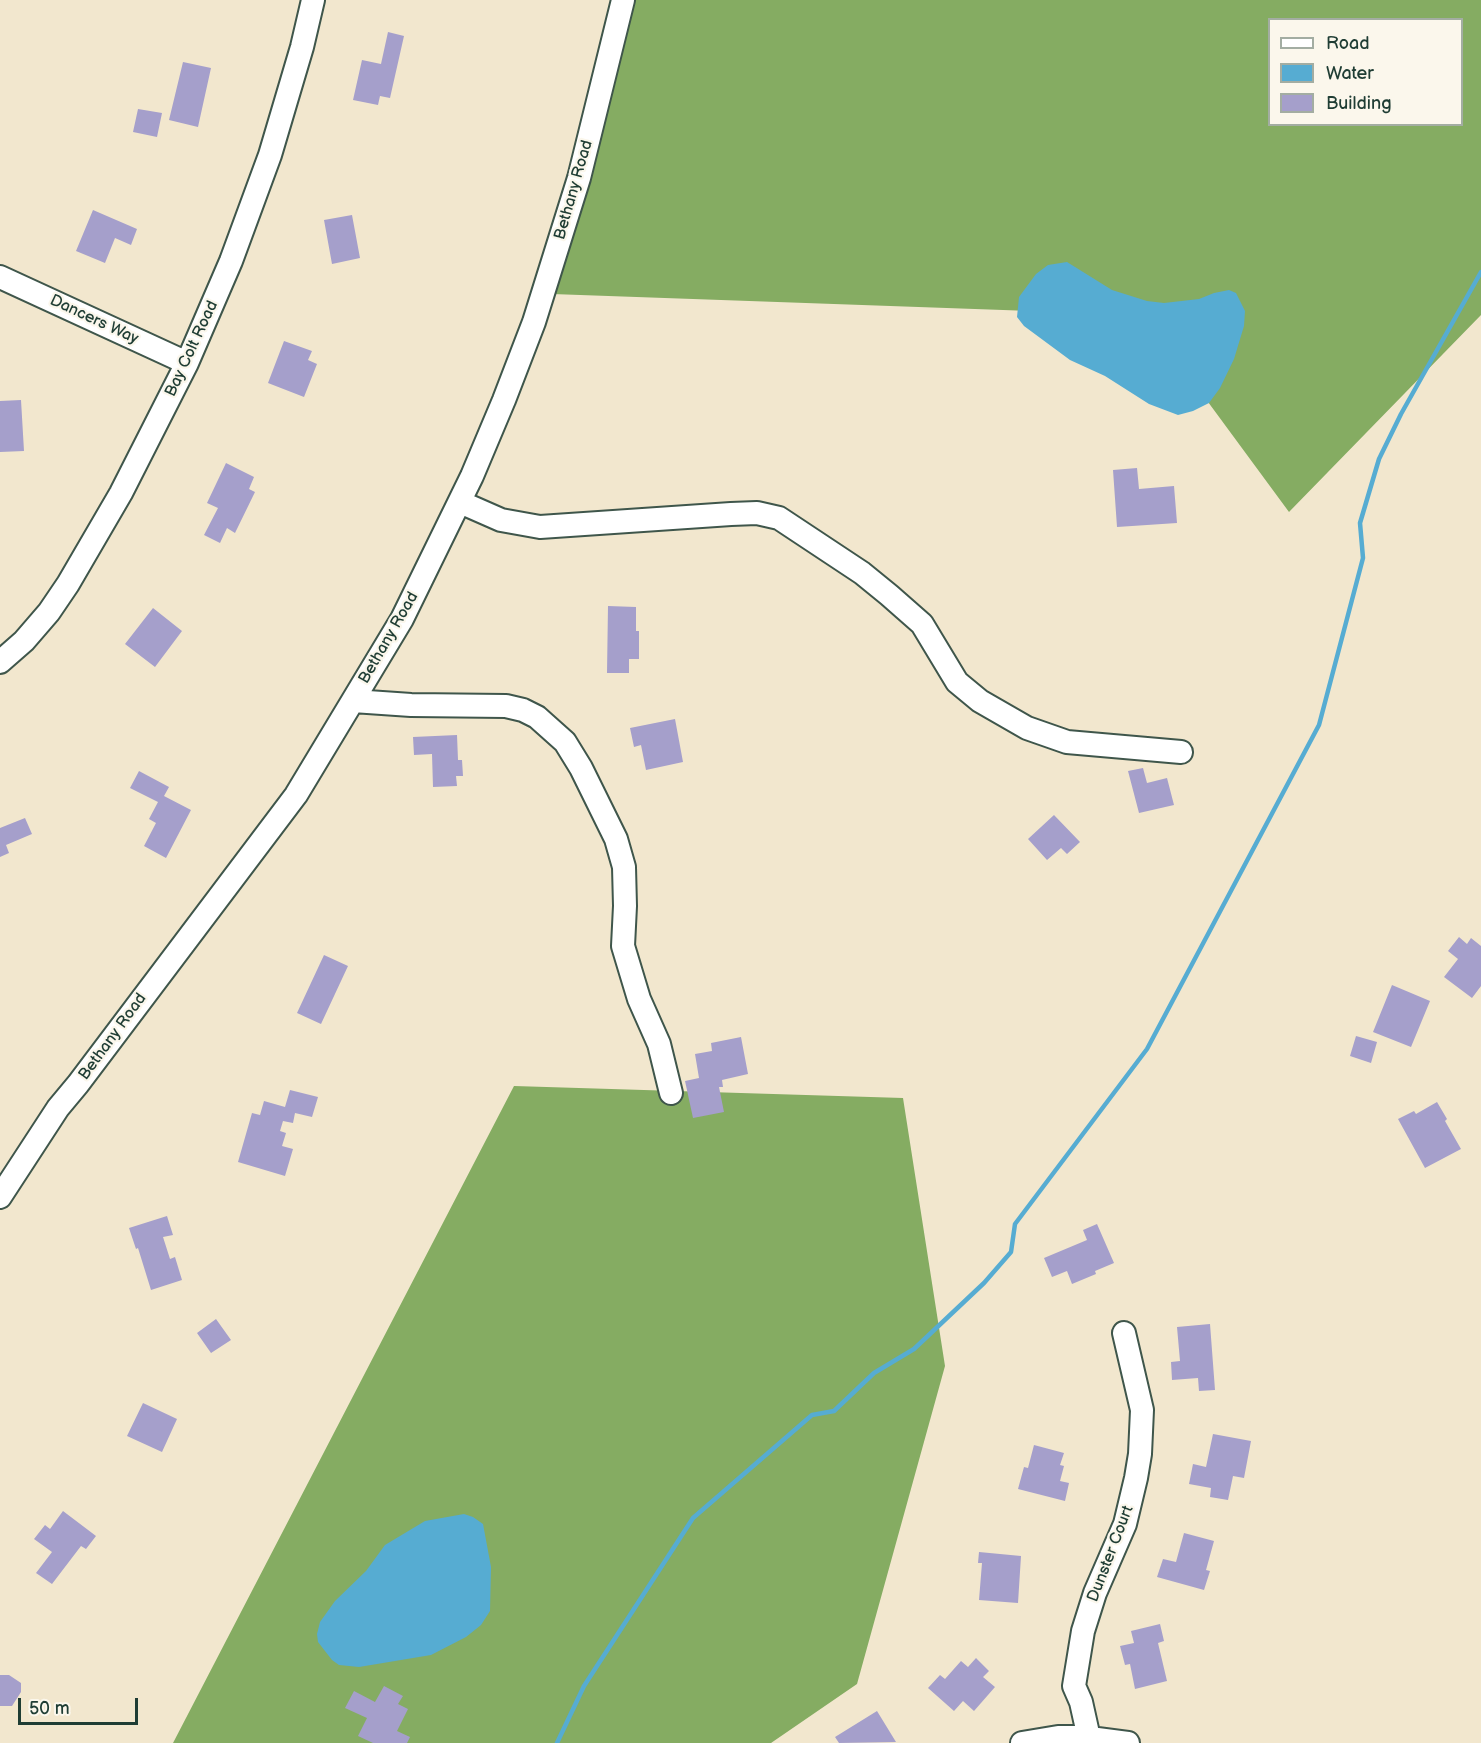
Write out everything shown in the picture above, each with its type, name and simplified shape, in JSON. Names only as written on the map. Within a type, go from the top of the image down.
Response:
[{"type":"street","name":"Bay Colt Road","points":[[0,662],[24,641],[49,612],[68,584],[121,493],[188,363],[231,261],[270,155],[302,47],[313,0]]},
{"type":"street","name":"Bethany Road","points":[[0,1197],[58,1108],[296,795],[402,619],[460,502],[504,400],[534,322],[579,178],[623,0]]},
{"type":"street","name":"Dancers Way","points":[[0,277],[188,363]]},
{"type":"street","points":[[460,502],[501,520],[540,527],[757,513],[779,518],[845,562],[889,595],[922,624],[957,682],[980,701],[1027,728],[1067,742],[1181,752]]},
{"type":"street","points":[[352,701],[411,705],[506,705],[537,717],[565,742],[616,838],[624,867],[623,946],[639,999],[659,1044],[671,1093]]},
{"type":"street","name":"Dunster Court","points":[[1089,1738],[1081,1702],[1074,1686],[1083,1631],[1095,1593],[1125,1524],[1140,1454],[1142,1410],[1124,1333]]},
{"type":"street","points":[[1022,1743],[1058,1737],[1128,1743]]},
{"type":"green space","points":[[633,0],[1481,0],[1481,315],[1289,512],[1144,315],[552,294]]},
{"type":"green space","points":[[514,1086],[903,1098],[945,1366],[857,1684],[771,1743],[173,1743]]},
{"type":"water","points":[[1067,262],[1112,290],[1147,301],[1164,303],[1199,299],[1229,290],[1236,293],[1245,311],[1244,326],[1234,359],[1220,388],[1209,403],[1178,415],[1149,404],[1105,376],[1070,360],[1024,326],[1017,317],[1019,297],[1036,274],[1048,265]]},
{"type":"water","points":[[464,1514],[483,1524],[491,1567],[490,1611],[481,1625],[466,1637],[431,1655],[359,1667],[339,1665],[332,1660],[318,1642],[320,1622],[335,1601],[366,1571],[385,1545],[425,1521]]},
{"type":"building","points":[[388,32],[404,36],[390,98],[380,96],[378,105],[353,100],[362,60],[381,64]]},
{"type":"building","points":[[183,62],[211,68],[198,127],[169,120]]},
{"type":"building","points":[[138,109],[162,113],[157,137],[133,132]]},
{"type":"building","points":[[93,210],[137,229],[131,245],[115,238],[105,263],[76,251]]},
{"type":"building","points":[[352,215],[360,258],[332,264],[324,220]]},
{"type":"building","points":[[284,341],[312,351],[308,360],[317,364],[304,397],[268,383]]},
{"type":"building","points":[[21,400],[24,451],[0,452],[0,401]]},
{"type":"building","points":[[226,463],[254,477],[249,489],[255,492],[235,533],[227,528],[220,543],[204,535],[218,508],[207,503]]},
{"type":"building","points":[[1137,468],[1139,489],[1174,486],[1177,523],[1117,527],[1113,470]]},
{"type":"building","points":[[608,606],[636,607],[639,659],[629,659],[629,673],[607,673]]},
{"type":"building","points":[[153,608],[182,631],[155,667],[125,644]]},
{"type":"building","points":[[675,719],[683,762],[646,770],[641,745],[634,747],[630,728]]},
{"type":"building","points":[[457,735],[458,760],[462,760],[463,776],[456,776],[457,786],[433,787],[432,754],[414,755],[413,737]]},
{"type":"building","points":[[1143,768],[1147,783],[1167,778],[1174,805],[1139,813],[1128,771]]},
{"type":"building","points":[[139,771],[169,787],[164,796],[191,810],[166,858],[144,846],[156,823],[149,819],[158,802],[130,788]]},
{"type":"building","points":[[1054,815],[1080,842],[1067,854],[1061,848],[1047,860],[1028,839]]},
{"type":"building","points":[[25,818],[32,834],[6,845],[9,853],[0,857],[0,828]]},
{"type":"building","points":[[1459,937],[1467,944],[1471,938],[1481,946],[1481,986],[1472,998],[1444,977],[1458,959],[1448,951]]},
{"type":"building","points":[[324,955],[348,966],[321,1024],[297,1013]]},
{"type":"building","points":[[1392,985],[1430,1001],[1411,1047],[1373,1032]]},
{"type":"building","points":[[1356,1036],[1377,1042],[1371,1063],[1350,1056]]},
{"type":"building","points":[[741,1037],[748,1074],[722,1080],[723,1087],[719,1087],[724,1112],[693,1118],[685,1081],[699,1078],[695,1054],[712,1051],[711,1043]]},
{"type":"building","points":[[290,1090],[318,1097],[312,1117],[295,1113],[293,1123],[283,1121],[280,1131],[286,1133],[282,1146],[293,1149],[285,1176],[238,1162],[252,1113],[260,1115],[264,1101],[285,1107]]},
{"type":"building","points":[[1437,1102],[1461,1149],[1425,1168],[1398,1119],[1414,1111],[1416,1114]]},
{"type":"building","points":[[167,1216],[173,1235],[163,1237],[170,1259],[175,1257],[182,1280],[151,1290],[129,1228]]},
{"type":"building","points":[[1097,1224],[1114,1263],[1072,1284],[1067,1271],[1052,1277],[1044,1258],[1087,1240],[1083,1230]]},
{"type":"building","points":[[216,1319],[231,1340],[211,1353],[197,1333]]},
{"type":"building","points":[[1210,1324],[1215,1390],[1199,1391],[1198,1378],[1172,1380],[1171,1362],[1180,1361],[1177,1327]]},
{"type":"building","points":[[143,1403],[177,1419],[162,1452],[127,1436]]},
{"type":"building","points":[[1213,1434],[1251,1441],[1244,1478],[1233,1476],[1228,1500],[1210,1497],[1211,1488],[1189,1484],[1193,1464],[1206,1467]]},
{"type":"building","points":[[1034,1445],[1064,1453],[1060,1465],[1064,1466],[1060,1481],[1069,1483],[1065,1501],[1018,1489],[1024,1467],[1028,1468]]},
{"type":"building","points":[[63,1511],[96,1536],[86,1549],[81,1546],[52,1584],[36,1573],[52,1552],[34,1539],[45,1525],[50,1529]]},
{"type":"building","points":[[1184,1533],[1214,1541],[1206,1570],[1210,1571],[1204,1590],[1157,1577],[1163,1559],[1176,1562]]},
{"type":"building","points":[[979,1552],[1021,1556],[1018,1603],[979,1600],[982,1563],[978,1563]]},
{"type":"building","points":[[1160,1624],[1164,1641],[1158,1643],[1167,1681],[1135,1689],[1130,1664],[1125,1665],[1120,1646],[1134,1643],[1131,1631]]},
{"type":"building","points":[[976,1658],[989,1671],[983,1677],[995,1687],[974,1711],[963,1701],[954,1711],[928,1688],[940,1675],[945,1679],[961,1661],[968,1667]]},
{"type":"building","points":[[0,1675],[9,1675],[21,1683],[21,1692],[12,1706],[0,1706]]},
{"type":"building","points":[[384,1686],[403,1696],[398,1704],[408,1709],[397,1731],[410,1737],[407,1743],[373,1743],[358,1736],[367,1718],[345,1708],[354,1691],[375,1702]]},
{"type":"building","points":[[877,1711],[896,1742],[839,1743],[835,1737]]},
{"type":"waterway","points":[[557,1743],[584,1686],[693,1518],[812,1415],[834,1411],[874,1373],[914,1349],[984,1283],[1011,1252],[1015,1224],[1147,1049],[1319,725],[1363,558],[1360,523],[1379,459],[1401,414],[1481,272]]}]
